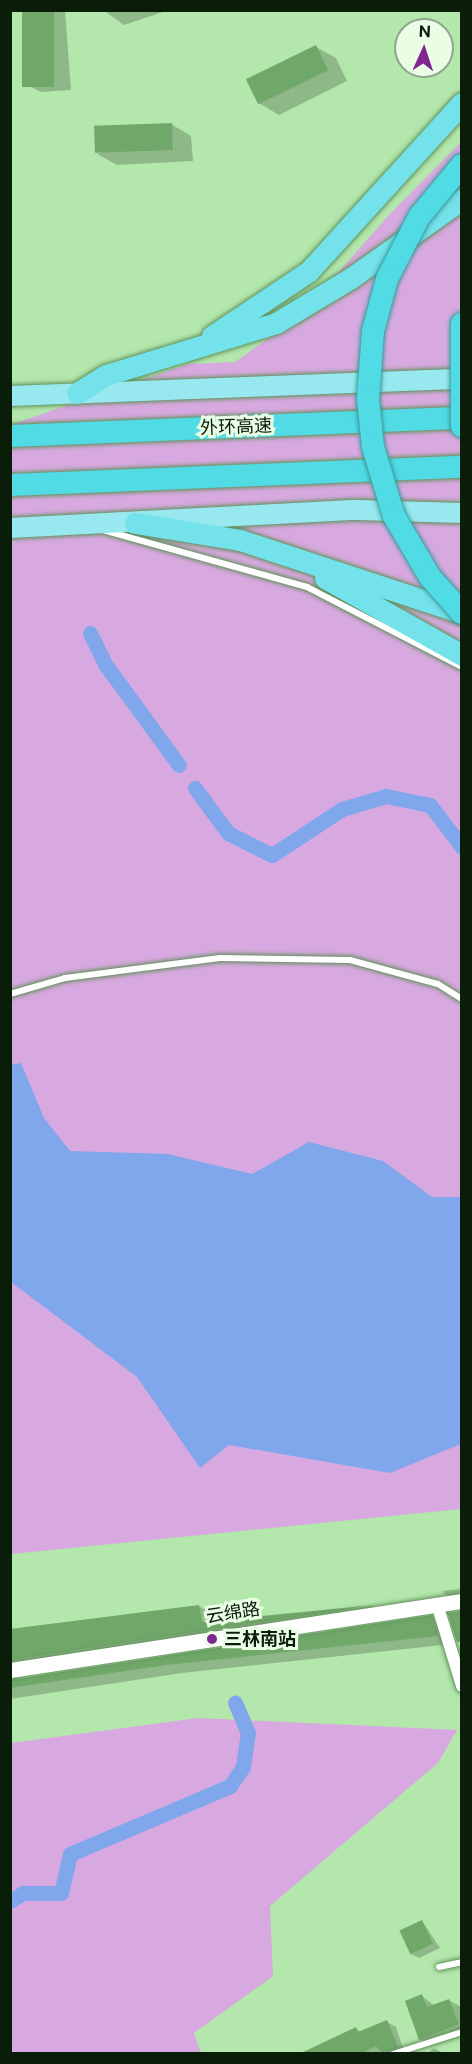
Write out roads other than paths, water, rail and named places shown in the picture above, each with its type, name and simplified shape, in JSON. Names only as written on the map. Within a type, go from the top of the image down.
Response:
[{"type":"highway","points":[[172,358],[274,299],[309,271],[399,176],[462,103]]},
{"type":"highway","points":[[462,165],[419,217],[387,279],[373,331],[368,388],[373,447],[394,516],[430,577],[462,613]]},
{"type":"highway","points":[[77,393],[106,375],[172,358],[290,316],[462,199]]},
{"type":"highway","points":[[462,324],[462,426]]},
{"type":"highway","name":"外环高速","points":[[10,436],[462,418]]},
{"type":"highway","points":[[10,485],[462,467]]},
{"type":"highway","points":[[135,523],[221,536],[462,613]]},
{"type":"highway","points":[[310,563],[326,579],[462,655]]},
{"type":"main road","points":[[10,396],[462,379]]},
{"type":"main road","points":[[10,528],[135,523],[165,516],[345,510],[462,513]]},
{"type":"street","name":"云绵路","points":[[10,1670],[462,1601]]},
{"type":"street","points":[[437,1604],[462,1686]]},
{"type":"lane","points":[[86,525],[307,586],[462,667]]},
{"type":"lane","points":[[10,994],[65,978],[220,958],[350,960],[438,984],[462,999]]},
{"type":"lane","points":[[439,1967],[462,1962]]},
{"type":"lane","points":[[393,2054],[462,2031]]},
{"type":"water","points":[[21,1063],[44,1118],[70,1151],[168,1154],[252,1174],[309,1142],[383,1161],[432,1197],[461,1197],[461,1444],[390,1473],[229,1445],[200,1468],[137,1377],[11,1282],[10,1065]]},
{"type":"waterway","points":[[90,633],[105,664],[179,765]]},
{"type":"waterway","points":[[195,788],[228,833],[272,855],[342,809],[386,796],[430,805],[462,847]]},
{"type":"waterway","points":[[10,1901],[23,1893],[61,1893],[70,1854],[230,1786],[243,1767],[248,1733],[235,1703]]},
{"type":"place","name":"三林南站","points":[[212,1639]]}]
